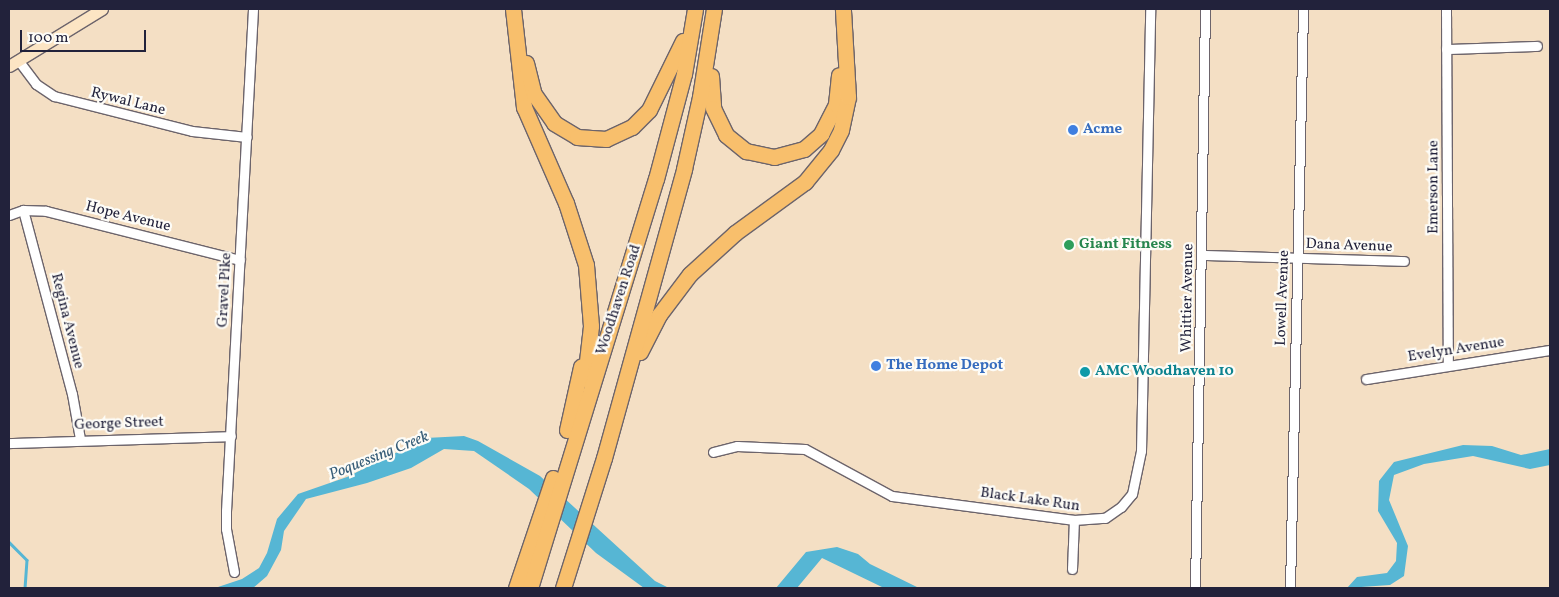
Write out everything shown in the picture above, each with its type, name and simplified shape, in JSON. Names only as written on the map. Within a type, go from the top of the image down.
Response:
[{"type":"highway","points":[[513,9],[524,106],[572,219],[586,265],[591,326],[588,361],[571,448]]},
{"type":"highway","points":[[521,9],[527,72],[540,106],[564,131],[577,137],[598,140],[626,131],[649,110],[674,64],[695,9]]},
{"type":"highway","name":"Woodhaven Road","points":[[530,588],[555,487],[571,448],[656,179],[684,74],[695,9]]},
{"type":"highway","points":[[714,9],[711,92],[716,116],[735,144],[752,153],[774,157],[789,155],[810,145],[821,134],[833,112],[839,82],[834,9]]},
{"type":"highway","name":"Woodhaven Road","points":[[563,588],[582,545],[604,458],[688,154],[714,9]]},
{"type":"highway","points":[[604,458],[639,354],[659,315],[690,274],[735,233],[805,182],[831,150],[841,130],[848,97],[843,9]]},
{"type":"highway","points":[[555,487],[574,402],[586,321],[572,219]]},
{"type":"highway","points":[[590,516],[632,381],[664,314],[690,274]]},
{"type":"highway","points":[[516,588],[547,514]]},
{"type":"highway","points":[[573,588],[582,545]]},
{"type":"main road","points":[[14,63],[102,9]]},
{"type":"street","name":"Gravel Pike","points":[[234,572],[226,529],[253,9]]},
{"type":"street","name":"Black Lake Run","points":[[713,452],[737,446],[805,448],[892,496],[1074,520],[1105,518],[1121,507],[1132,494],[1138,475],[1150,9]]},
{"type":"street","name":"Whittier Avenue","points":[[1195,588],[1206,9]]},
{"type":"street","name":"Lowell Avenue","points":[[1290,588],[1303,9]]},
{"type":"street","name":"Emerson Lane","points":[[1446,9],[1448,365]]},
{"type":"street","points":[[1446,49],[1537,46]]},
{"type":"street","name":"Rywal Lane","points":[[14,63],[36,84],[54,96],[192,131],[247,137]]},
{"type":"street","name":"Hope Avenue","points":[[9,215],[23,210],[46,211],[240,260]]},
{"type":"street","name":"Regina Avenue","points":[[23,210],[72,394],[80,439]]},
{"type":"street","name":"Dana Avenue","points":[[1202,255],[1404,261]]},
{"type":"street","name":"Evelyn Avenue","points":[[1366,379],[1550,350]]},
{"type":"street","name":"George Street","points":[[9,443],[80,439],[231,436]]},
{"type":"street","points":[[1072,569],[1074,520]]},
{"type":"water","points":[[464,436],[478,441],[540,476],[655,581],[669,588],[644,588],[596,553],[529,489],[474,451],[444,449],[411,468],[367,483],[306,499],[284,531],[281,550],[267,576],[253,588],[215,588],[242,579],[259,568],[267,553],[277,519],[298,494],[347,477],[426,438]]},
{"type":"water","points":[[1463,445],[1492,446],[1521,455],[1550,449],[1550,465],[1530,469],[1473,456],[1424,464],[1394,475],[1389,500],[1408,546],[1404,576],[1390,585],[1347,588],[1357,577],[1387,573],[1396,561],[1397,543],[1378,511],[1379,481],[1394,462]]},
{"type":"water","points":[[837,547],[858,554],[870,564],[919,588],[884,588],[822,558],[797,588],[776,588],[806,552]]},
{"type":"waterway","points":[[9,542],[27,560],[25,588]]},
{"type":"place","name":"Acme","points":[[1073,130]]},
{"type":"place","name":"Giant Fitness","points":[[1069,245]]},
{"type":"place","name":"The Home Depot","points":[[876,366]]},
{"type":"place","name":"AMC Woodhaven 10","points":[[1085,372]]},
{"type":"water label","name":"Poquessing Creek","points":[[379,456]]}]
